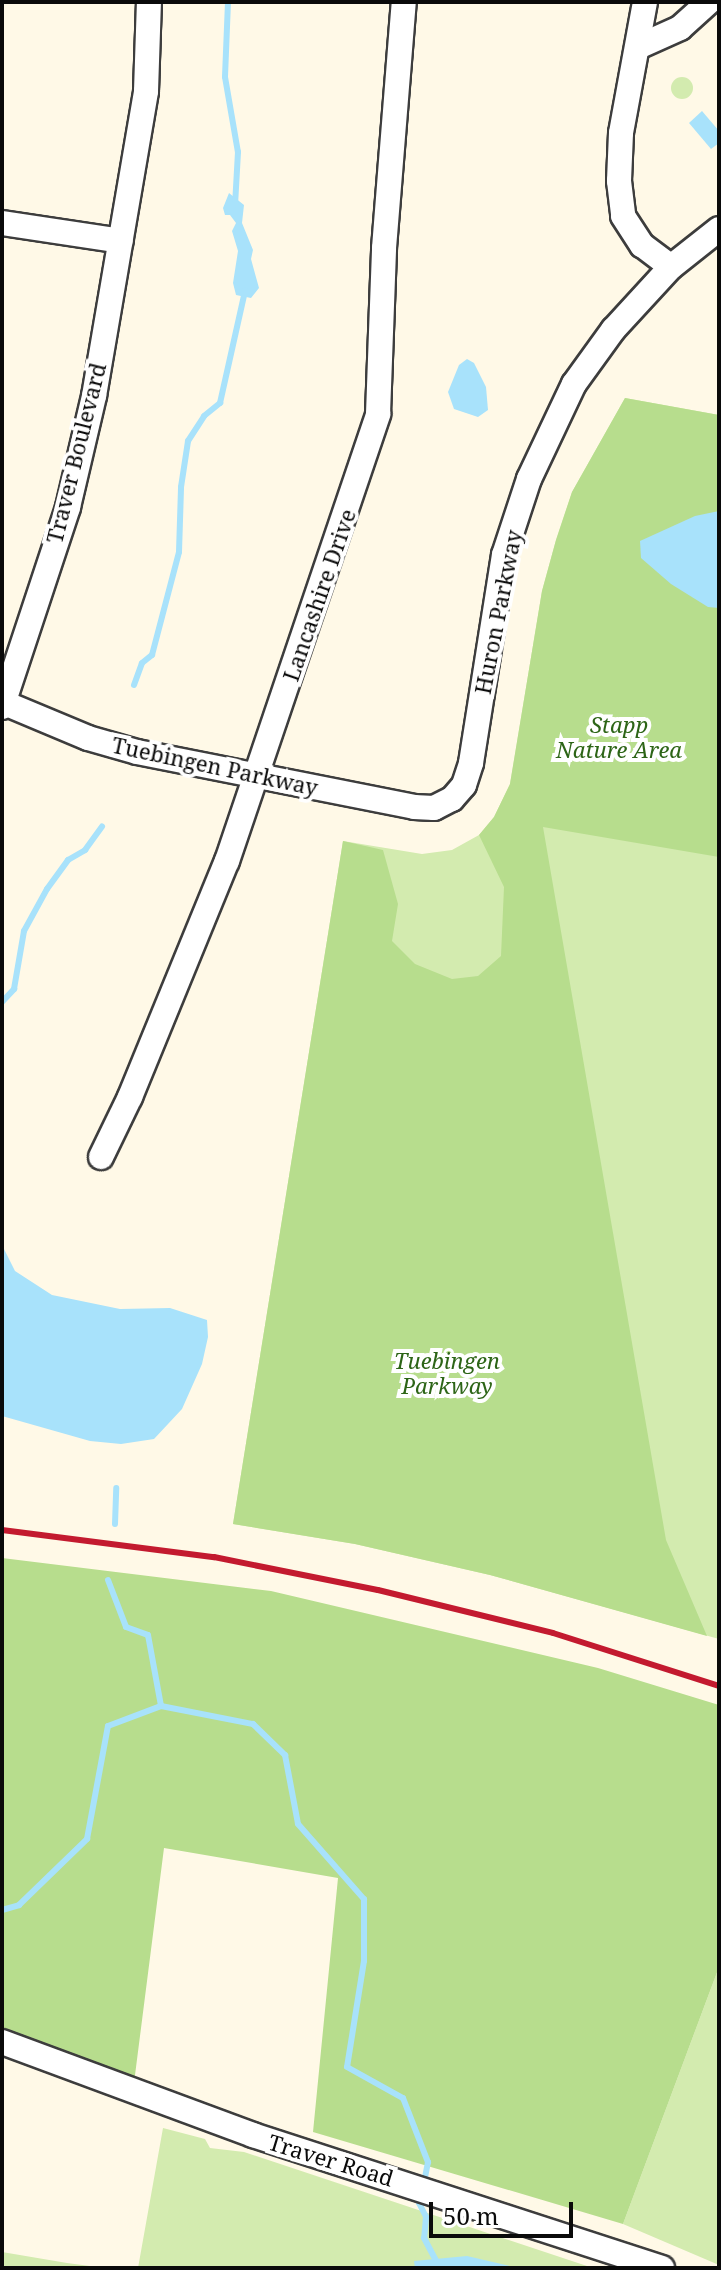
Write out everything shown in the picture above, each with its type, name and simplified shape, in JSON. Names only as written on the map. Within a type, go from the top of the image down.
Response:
[{"type":"street","name":"Traver Boulevard","points":[[3,704],[68,507],[94,396],[146,91],[149,2]]},
{"type":"street","name":"Lancashire Drive","points":[[101,1157],[130,1097],[216,890],[257,777],[378,414],[384,248],[404,2]]},
{"type":"street","points":[[645,2],[640,46],[621,133],[619,181],[623,216],[642,245],[671,267]]},
{"type":"street","points":[[640,46],[680,28],[709,2]]},
{"type":"street","points":[[2,223],[121,241]]},
{"type":"street","name":"Huron Parkway","points":[[434,808],[452,799],[464,785],[471,763],[504,555],[529,479],[574,384],[613,330],[671,267],[719,229]]},
{"type":"street","name":"Tuebingen Parkway","points":[[3,704],[88,738],[257,777],[434,808]]},
{"type":"street","name":"Traver Road","points":[[2,2042],[164,2104],[662,2268]]},
{"type":"green space","points":[[682,77],[690,80],[693,88],[690,96],[682,99],[674,96],[671,88],[674,80]]},
{"type":"green space","name":"Tuebingen Parkway","points":[[625,398],[719,415],[719,1639],[490,1575],[355,1544],[233,1524],[343,841],[422,854],[452,850],[479,835],[494,817],[510,784],[542,591],[556,540],[572,492]]},
{"type":"green space","name":"Tuebingen Parkway","points":[[625,398],[719,415],[719,857],[543,827],[666,1540],[707,1636],[490,1575],[355,1544],[233,1524],[343,841],[383,850],[398,904],[392,941],[415,964],[452,979],[478,976],[501,956],[504,887],[479,835],[494,817],[510,784],[542,591],[572,492]]},
{"type":"green space","points":[[2,1558],[271,1591],[598,1668],[719,1705],[719,1967],[623,2224],[313,2132],[338,1878],[164,1848],[134,2083],[2,2032]]},
{"type":"green space","points":[[719,1967],[719,2265],[623,2224]]},
{"type":"green space","points":[[163,2128],[205,2139],[210,2148],[244,2152],[593,2268],[138,2268]]},
{"type":"green space","points":[[2,2252],[67,2263],[105,2268],[2,2268]]},
{"type":"water","points":[[702,111],[719,131],[719,143],[711,149],[689,123]]},
{"type":"water","points":[[229,193],[244,205],[242,223],[253,250],[251,259],[259,288],[251,298],[236,295],[233,283],[238,251],[232,231],[236,223],[230,215],[225,215],[223,208]]},
{"type":"water","points":[[467,359],[474,363],[486,387],[488,410],[478,417],[454,409],[448,392],[459,365]]},
{"type":"water","points":[[719,511],[719,608],[708,607],[671,584],[641,558],[640,541],[695,516]]},
{"type":"water","points":[[2,1245],[15,1271],[52,1295],[120,1309],[170,1308],[207,1320],[208,1337],[202,1364],[182,1409],[154,1439],[121,1444],[90,1441],[2,1416]]},
{"type":"water","points":[[467,2256],[518,2268],[415,2268],[414,2261]]},
{"type":"waterway","points":[[228,2],[225,77],[238,152],[235,205]]},
{"type":"waterway","points":[[134,685],[142,663],[152,655],[179,552],[181,487],[188,441],[204,416],[220,403],[245,291]]},
{"type":"waterway","points":[[2,1002],[14,989],[24,931],[47,889],[68,860],[85,850],[102,827]]},
{"type":"waterway","points":[[115,1524],[116,1488]]},
{"type":"waterway","points":[[108,1580],[126,1627],[148,1635],[161,1706]]},
{"type":"waterway","points":[[2,1910],[19,1905],[87,1839],[108,1726],[161,1706],[253,1724],[285,1755],[298,1824],[364,1899],[364,1961],[347,2067],[403,2098],[428,2162],[424,2183]]},
{"type":"waterway","points":[[421,2194],[419,2203],[426,2217],[424,2238],[440,2268]]},
{"type":"railway","points":[[2,1530],[214,1557],[378,1590],[553,1633],[719,1686]]},
{"type":"park label","name":"Stapp Nature Area","points":[[619,736]]}]
